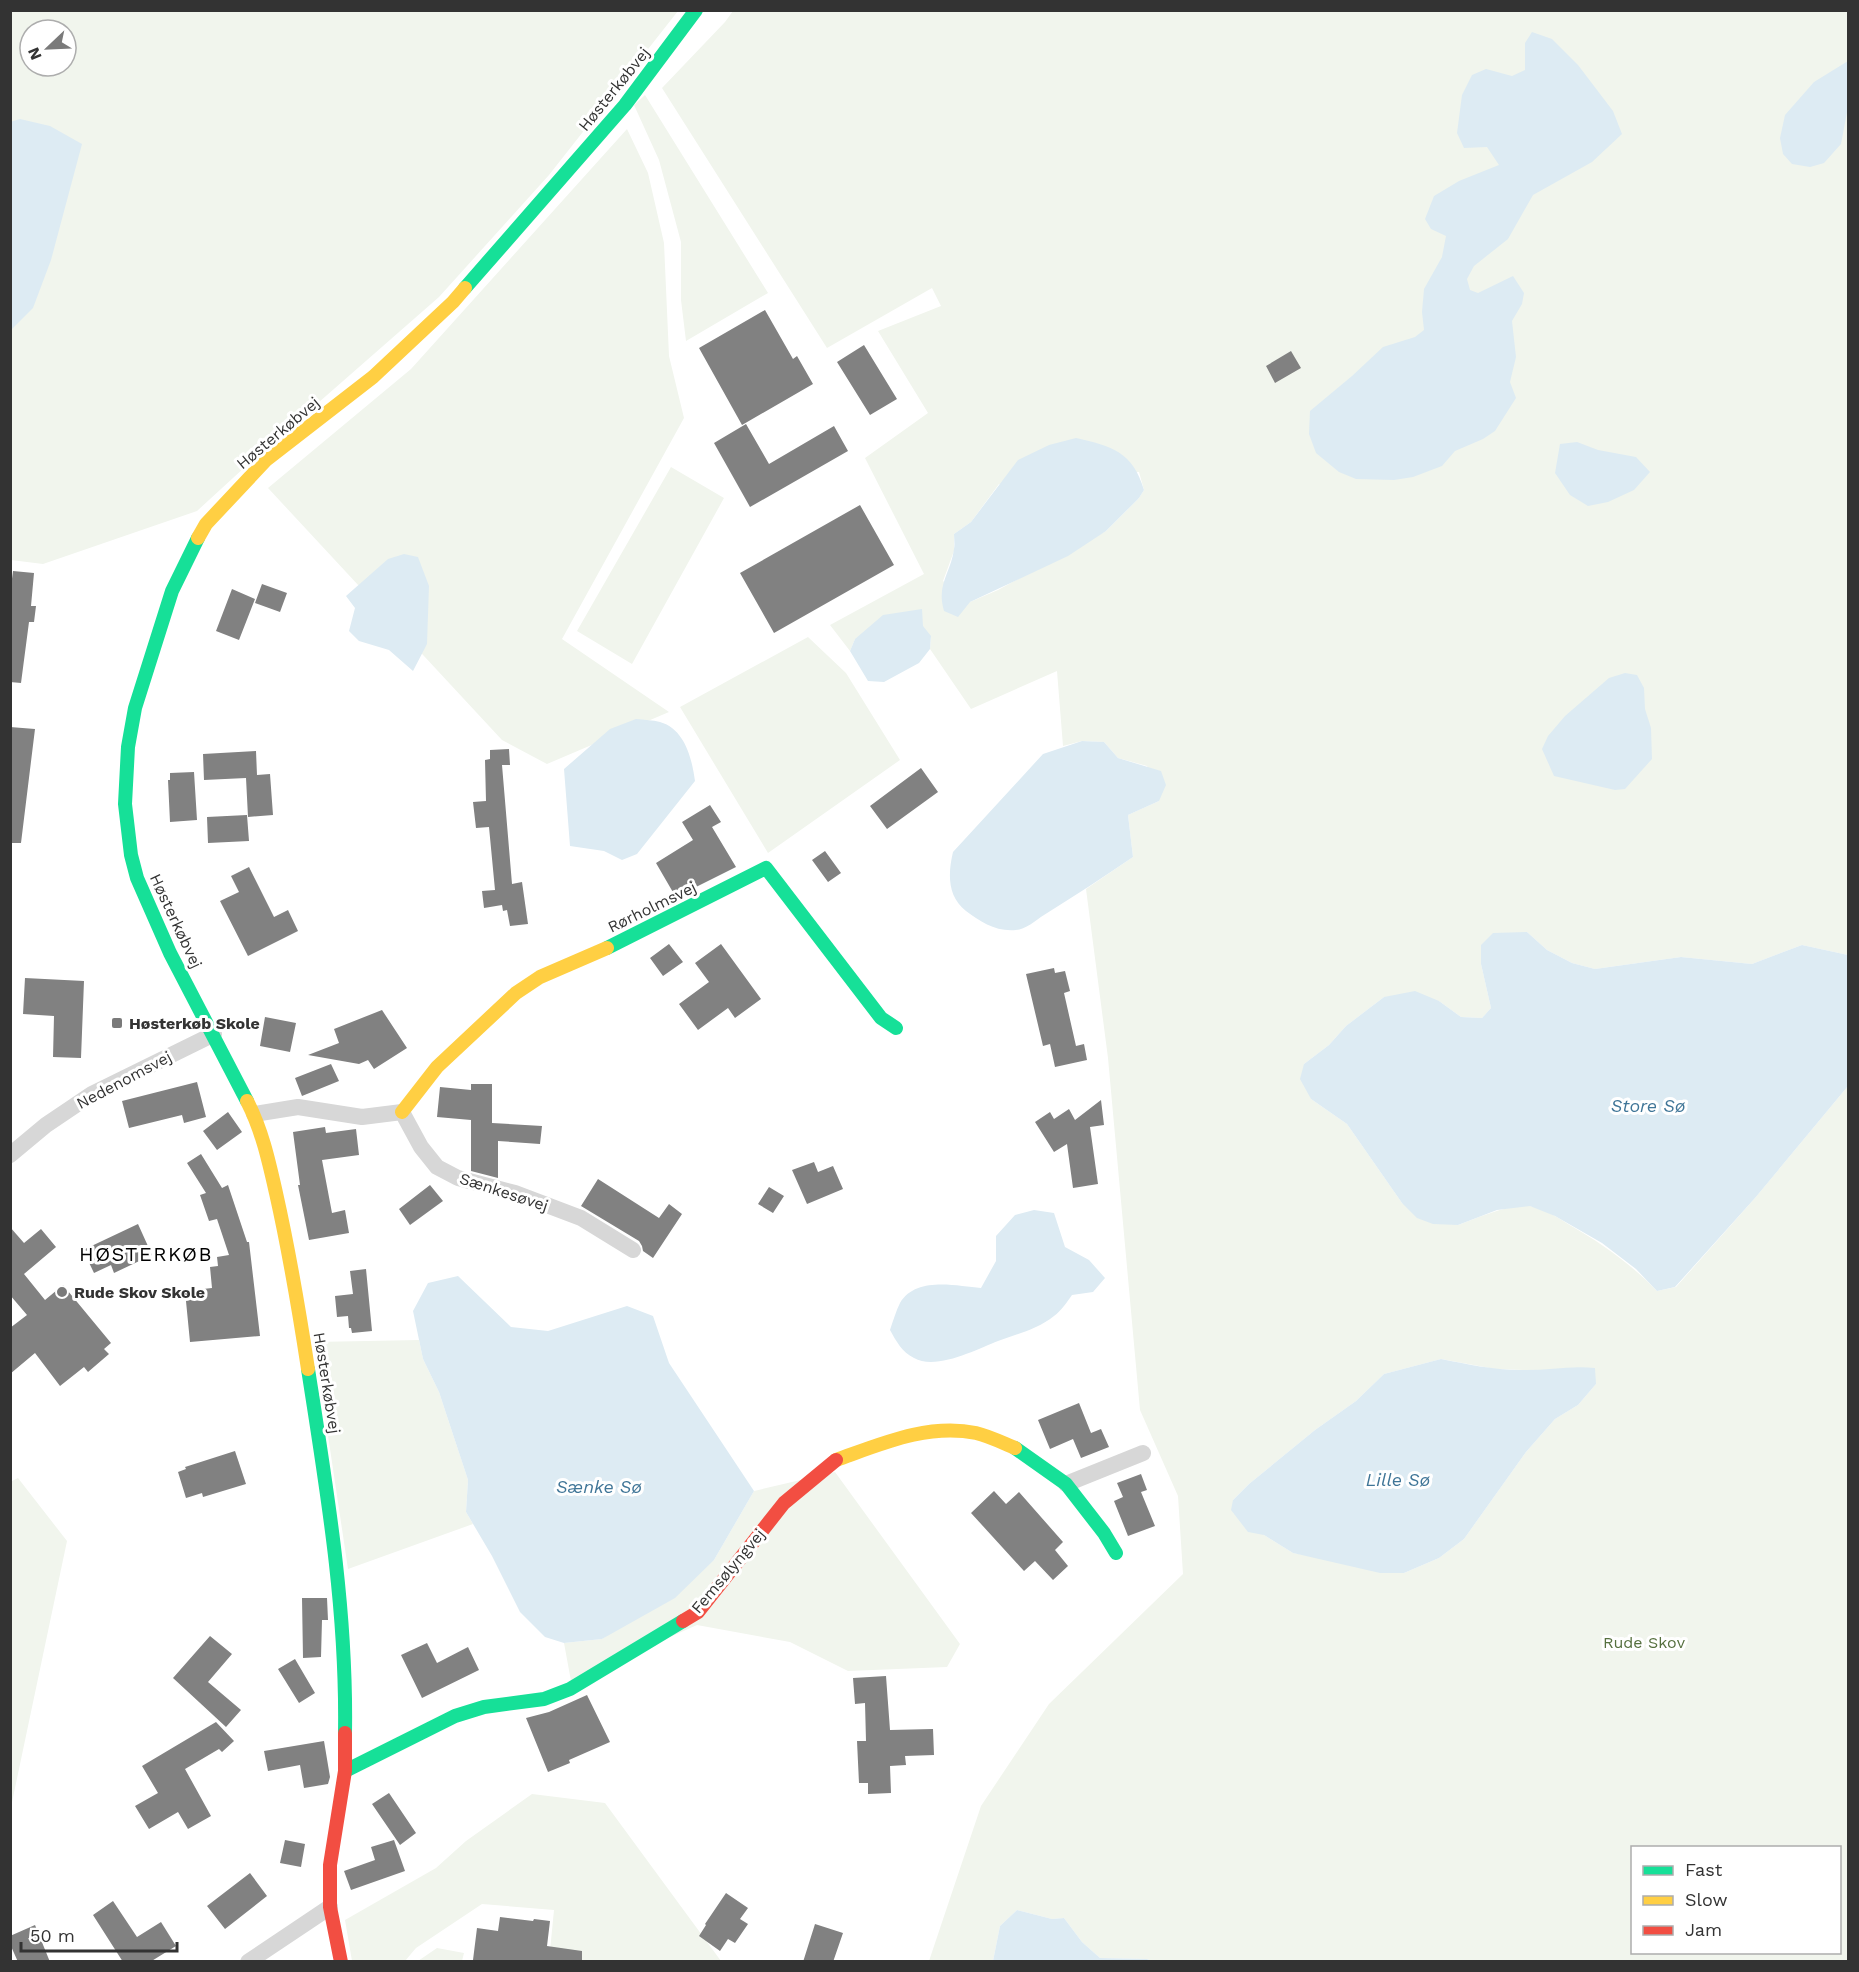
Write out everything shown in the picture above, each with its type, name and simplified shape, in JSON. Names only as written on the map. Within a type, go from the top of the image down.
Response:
[{"type":"street","name":"Høsterkøbvej","points":[[341,1962],[330,1907],[330,1865],[345,1772],[346,1691],[342,1608],[334,1534],[290,1263],[269,1162],[254,1114],[170,952],[146,901],[131,855],[124,804],[125,776],[135,708],[172,591],[190,551],[206,524],[266,460],[373,377],[453,302],[625,105],[696,10]]},
{"type":"street","name":"Rørholmsvej","points":[[402,1112],[437,1067],[516,993],[540,977],[592,955],[766,868],[881,1018],[896,1028]]},
{"type":"street","name":"Nedenomsvej","points":[[10,1155],[46,1125],[92,1094],[214,1034]]},
{"type":"street","points":[[254,1114],[298,1107],[363,1116],[402,1112]]},
{"type":"street","name":"Sænkesøvej","points":[[402,1112],[422,1147],[437,1167],[458,1178],[515,1193],[581,1218],[633,1250]]},
{"type":"street","name":"Femsølyngvej","points":[[345,1772],[455,1716],[484,1707],[544,1699],[570,1689],[698,1612],[784,1503],[836,1460],[890,1441],[936,1430],[977,1433],[1019,1449],[1066,1484],[1104,1533],[1116,1553]]},
{"type":"street","points":[[1066,1484],[1143,1453]]},
{"type":"street","points":[[249,1962],[330,1907]]},
{"type":"green space","points":[[11,11],[678,11],[549,175],[439,297],[197,511],[43,564],[11,560]]},
{"type":"green space","name":"Rude Skov","points":[[733,11],[1848,11],[1848,955],[1802,945],[1752,964],[1681,957],[1595,969],[1572,963],[1547,950],[1527,932],[1481,964],[1491,1008],[1482,1018],[1461,1017],[1439,1001],[1384,997],[1346,1026],[1329,1045],[1304,1064],[1311,1099],[1347,1124],[1402,1203],[1458,1225],[1512,1207],[1530,1206],[1540,1209],[1604,1246],[1657,1291],[1676,1287],[1755,1198],[1848,1086],[1848,1961],[1152,1961],[1100,1958],[1082,1942],[1064,1918],[1052,1919],[1017,1910],[1000,1926],[993,1961],[929,1961],[981,1806],[1049,1704],[1183,1574],[1178,1496],[1140,1410],[1108,1058],[1086,889],[1133,857],[1128,815],[1159,801],[1147,766],[1118,758],[1104,742],[1082,741],[1063,746],[1057,671],[971,709],[930,649],[931,636],[855,639],[850,651],[830,625],[924,574],[865,458],[928,413],[878,331],[941,306],[932,288],[827,348],[662,88]],"holes":[[[1139,472],[1144,490],[1106,531],[998,590],[970,602],[943,581],[954,551],[954,534],[971,522],[999,484]],[[1441,1359],[1495,1369],[1524,1370],[1596,1384],[1578,1405],[1555,1419],[1526,1452],[1464,1539],[1439,1558],[1404,1573],[1293,1553],[1264,1535],[1233,1500],[1315,1430],[1356,1401],[1384,1374]]]},
{"type":"green space","points":[[645,95],[768,293],[686,341],[681,300],[681,242],[659,160],[634,105]]},
{"type":"green space","points":[[627,129],[648,173],[664,243],[669,356],[684,418],[562,639],[669,712],[547,764],[502,740],[268,488],[411,369]]},
{"type":"green space","points":[[671,467],[724,498],[632,664],[577,631]]},
{"type":"green space","points":[[808,637],[846,673],[900,760],[768,853],[680,707]]},
{"type":"green space","points":[[419,1340],[423,1359],[439,1392],[468,1480],[466,1512],[473,1524],[348,1569],[314,1342]]},
{"type":"green space","points":[[835,1472],[960,1644],[947,1667],[848,1671],[790,1642],[697,1625],[571,1681],[564,1643],[602,1639],[714,1560],[754,1491]]},
{"type":"green space","points":[[18,1478],[67,1541],[11,1807],[10,1482]]},
{"type":"green space","points":[[532,1794],[605,1803],[721,1961],[549,1961],[554,1910],[482,1904],[416,1948],[405,1961],[352,1961],[345,1920],[436,1868],[466,1841]]},
{"type":"green space","points":[[437,1948],[464,1953],[462,1961],[418,1961]]},
{"type":"water","points":[[1532,32],[1552,39],[1578,65],[1613,111],[1622,134],[1592,162],[1533,195],[1508,239],[1474,266],[1467,279],[1470,290],[1478,293],[1513,276],[1524,293],[1522,304],[1512,321],[1516,357],[1510,382],[1516,398],[1495,431],[1455,451],[1442,466],[1413,477],[1394,480],[1356,479],[1339,472],[1316,453],[1309,434],[1310,411],[1383,347],[1415,337],[1424,330],[1422,312],[1424,289],[1442,257],[1446,236],[1431,229],[1425,219],[1434,196],[1459,181],[1499,165],[1487,147],[1464,148],[1457,133],[1462,95],[1472,75],[1486,69],[1512,76],[1525,70],[1525,43]]},
{"type":"water","points":[[1848,61],[1848,107],[1841,144],[1824,163],[1810,167],[1792,164],[1783,154],[1780,138],[1785,115],[1814,82]]},
{"type":"water","points":[[20,119],[50,126],[82,144],[51,260],[33,308],[11,330],[10,122]]},
{"type":"water","points":[[1076,438],[1110,448],[1127,459],[1134,467],[1144,490],[1139,498],[1106,531],[1068,556],[970,602],[958,617],[944,611],[942,593],[952,557],[954,534],[971,522],[1018,460],[1049,445]]},
{"type":"water","points":[[1577,442],[1598,450],[1636,457],[1650,472],[1634,490],[1608,502],[1588,506],[1570,495],[1555,473],[1560,444]]},
{"type":"water","points":[[404,554],[418,557],[429,586],[427,644],[413,671],[389,650],[359,641],[349,631],[355,608],[346,596],[388,559]]},
{"type":"water","points":[[922,609],[923,626],[931,636],[930,649],[919,663],[884,682],[868,681],[850,651],[855,639],[883,615]]},
{"type":"water","points":[[1625,673],[1637,675],[1644,688],[1645,709],[1651,728],[1652,759],[1625,789],[1615,790],[1554,776],[1542,749],[1548,736],[1565,716],[1609,678]]},
{"type":"water","points":[[636,719],[660,722],[676,731],[686,746],[695,781],[637,854],[622,860],[604,851],[570,846],[564,769],[610,729]]},
{"type":"water","points":[[1082,741],[1104,742],[1118,758],[1161,771],[1166,785],[1159,801],[1128,815],[1133,857],[1023,928],[1009,930],[995,928],[983,922],[960,905],[952,891],[950,868],[953,852],[1043,754]]},
{"type":"water","name":"Store Sø","points":[[1527,932],[1547,950],[1572,963],[1595,969],[1681,957],[1752,964],[1802,945],[1848,955],[1848,1086],[1755,1198],[1675,1287],[1657,1291],[1636,1269],[1602,1243],[1555,1216],[1530,1206],[1497,1210],[1458,1225],[1433,1224],[1417,1218],[1402,1203],[1347,1124],[1311,1099],[1300,1079],[1304,1064],[1329,1045],[1346,1026],[1384,997],[1415,991],[1439,1001],[1461,1017],[1482,1018],[1491,1008],[1481,964],[1481,945],[1493,933]]},
{"type":"water","points":[[1034,1210],[1054,1213],[1065,1247],[1089,1260],[1105,1278],[1093,1292],[1072,1295],[1057,1314],[1034,1328],[956,1357],[933,1362],[914,1358],[906,1353],[890,1330],[900,1303],[907,1295],[926,1286],[949,1285],[981,1288],[996,1261],[996,1236],[1015,1215]]},
{"type":"water","name":"Sænke Sø","points":[[458,1276],[511,1327],[548,1331],[627,1306],[653,1316],[669,1363],[754,1491],[714,1560],[675,1598],[602,1639],[564,1643],[545,1637],[520,1612],[492,1556],[466,1512],[468,1480],[439,1392],[423,1359],[413,1311],[428,1283]]},
{"type":"water","name":"Lille Sø","points":[[1441,1359],[1510,1370],[1595,1368],[1596,1384],[1578,1405],[1555,1419],[1526,1452],[1464,1539],[1439,1558],[1404,1573],[1380,1573],[1293,1553],[1264,1535],[1248,1532],[1231,1510],[1233,1500],[1249,1484],[1315,1430],[1356,1401],[1384,1374]]},
{"type":"water","points":[[1017,1910],[1052,1919],[1064,1918],[1082,1942],[1100,1958],[1152,1961],[993,1961],[1000,1926]]},
{"type":"building","points":[[765,310],[793,359],[797,356],[813,384],[742,425],[699,348]]},
{"type":"building","points":[[864,345],[897,399],[870,415],[837,362]]},
{"type":"building","points":[[1291,351],[1301,368],[1275,383],[1266,366]]},
{"type":"building","points":[[746,424],[769,464],[834,426],[848,451],[750,507],[714,443]]},
{"type":"building","points":[[860,505],[894,565],[774,633],[740,573]]},
{"type":"building","points":[[13,571],[34,573],[31,606],[36,606],[34,622],[29,622],[21,683],[10,682],[10,594]]},
{"type":"building","points":[[262,584],[287,593],[280,612],[255,603]]},
{"type":"building","points":[[232,589],[255,599],[239,640],[216,631]]},
{"type":"building","points":[[10,727],[35,729],[21,843],[10,843]]},
{"type":"building","points":[[509,749],[510,765],[502,765],[512,884],[522,882],[528,924],[510,926],[507,910],[503,911],[502,905],[484,908],[482,891],[495,890],[489,827],[476,828],[473,802],[486,801],[485,760],[490,759],[490,750]]},
{"type":"building","points":[[256,751],[257,775],[270,774],[273,815],[248,817],[246,778],[204,780],[203,754]]},
{"type":"building","points":[[921,768],[938,792],[887,829],[870,806]]},
{"type":"building","points":[[194,772],[197,820],[170,822],[168,780],[170,780],[170,773]]},
{"type":"building","points":[[710,805],[721,822],[712,827],[736,867],[680,895],[678,891],[674,894],[656,863],[693,840],[682,822]]},
{"type":"building","points":[[247,815],[249,841],[208,843],[207,817]]},
{"type":"building","points":[[825,851],[841,873],[828,882],[812,860]]},
{"type":"building","points":[[249,867],[274,917],[288,910],[298,931],[248,956],[220,901],[239,892],[231,876]]},
{"type":"building","points":[[669,944],[683,962],[663,976],[650,958]]},
{"type":"building","points":[[721,944],[761,999],[735,1018],[728,1008],[698,1030],[679,1004],[709,982],[695,963]]},
{"type":"building","points":[[1054,968],[1055,973],[1065,971],[1070,991],[1064,993],[1076,1046],[1084,1044],[1087,1060],[1055,1067],[1050,1044],[1043,1046],[1026,974]]},
{"type":"building","points":[[25,978],[84,981],[81,1058],[53,1057],[54,1016],[23,1014]]},
{"type":"building","points":[[382,1010],[407,1048],[374,1069],[368,1060],[359,1064],[308,1055],[339,1043],[334,1029]]},
{"type":"building","points":[[265,1017],[296,1023],[290,1052],[260,1046]]},
{"type":"building","points":[[331,1064],[339,1081],[302,1096],[295,1078]]},
{"type":"building","points":[[197,1082],[206,1117],[184,1123],[182,1115],[129,1128],[122,1101]]},
{"type":"building","points":[[471,1084],[492,1084],[492,1123],[542,1126],[540,1144],[498,1141],[498,1178],[471,1171],[471,1120],[437,1117],[440,1087],[471,1090]]},
{"type":"building","points":[[1101,1100],[1104,1125],[1090,1127],[1098,1184],[1073,1188],[1067,1144],[1054,1152],[1035,1122],[1050,1112],[1054,1119],[1069,1109],[1075,1120]]},
{"type":"building","points":[[228,1112],[242,1132],[217,1150],[203,1131]]},
{"type":"building","points":[[325,1127],[326,1133],[356,1129],[359,1155],[322,1160],[332,1213],[345,1210],[349,1233],[309,1240],[298,1185],[300,1185],[293,1132]]},
{"type":"building","points":[[201,1154],[222,1188],[228,1185],[247,1242],[249,1242],[260,1336],[190,1342],[185,1291],[212,1288],[210,1267],[218,1266],[217,1257],[229,1255],[217,1219],[209,1221],[200,1195],[206,1193],[187,1163]]},
{"type":"building","points":[[814,1162],[818,1172],[833,1166],[843,1189],[807,1204],[792,1170]]},
{"type":"building","points":[[598,1179],[659,1218],[669,1204],[682,1214],[653,1258],[643,1251],[639,1241],[581,1206]]},
{"type":"building","points":[[430,1185],[443,1201],[410,1225],[399,1209]]},
{"type":"building","points":[[769,1187],[784,1196],[773,1213],[758,1204]]},
{"type":"building","points":[[138,1224],[152,1255],[114,1273],[111,1265],[94,1273],[83,1250]]},
{"type":"building","points":[[10,1227],[24,1243],[41,1229],[56,1247],[24,1274],[45,1300],[63,1285],[111,1343],[104,1349],[109,1354],[88,1372],[84,1367],[60,1386],[35,1353],[10,1374],[10,1328],[27,1315],[10,1295]]},
{"type":"building","points":[[366,1269],[372,1331],[352,1333],[348,1316],[337,1317],[335,1296],[353,1294],[350,1271]]},
{"type":"building","points":[[1079,1403],[1091,1433],[1101,1429],[1109,1447],[1081,1458],[1073,1439],[1050,1449],[1038,1420]]},
{"type":"building","points":[[235,1451],[246,1484],[203,1497],[202,1493],[186,1498],[178,1472],[186,1469],[185,1467]]},
{"type":"building","points":[[1141,1474],[1147,1490],[1141,1492],[1155,1526],[1128,1536],[1114,1501],[1123,1497],[1117,1483]]},
{"type":"building","points":[[994,1491],[1006,1504],[1019,1492],[1063,1542],[1055,1550],[1068,1566],[1053,1580],[1035,1561],[1024,1571],[971,1513]]},
{"type":"building","points":[[302,1598],[327,1598],[328,1620],[322,1620],[321,1657],[303,1658]]},
{"type":"building","points":[[210,1636],[232,1654],[208,1682],[241,1710],[226,1727],[173,1678]]},
{"type":"building","points":[[427,1643],[437,1663],[468,1647],[479,1670],[422,1698],[401,1655]]},
{"type":"building","points":[[295,1659],[315,1693],[299,1703],[278,1669]]},
{"type":"building","points":[[886,1676],[890,1730],[933,1729],[934,1755],[905,1756],[906,1765],[890,1766],[891,1793],[868,1794],[868,1783],[859,1783],[857,1741],[866,1741],[865,1703],[855,1704],[853,1678]]},
{"type":"building","points":[[587,1695],[610,1742],[548,1772],[526,1718],[549,1712]]},
{"type":"building","points":[[216,1722],[234,1741],[222,1752],[219,1749],[185,1769],[211,1816],[188,1829],[178,1812],[149,1829],[135,1806],[158,1793],[142,1766]]},
{"type":"building","points":[[324,1741],[330,1777],[328,1784],[304,1788],[300,1765],[268,1771],[264,1751]]},
{"type":"building","points":[[389,1793],[416,1833],[400,1845],[372,1804]]},
{"type":"building","points":[[285,1840],[305,1844],[301,1867],[280,1863]]},
{"type":"building","points":[[394,1840],[405,1871],[351,1890],[344,1871],[375,1860],[371,1847]]},
{"type":"building","points":[[250,1873],[267,1896],[225,1929],[207,1906]]},
{"type":"building","points":[[726,1893],[748,1908],[740,1919],[748,1924],[735,1943],[728,1939],[720,1951],[699,1936]]},
{"type":"building","points":[[113,1901],[137,1937],[161,1922],[176,1946],[150,1962],[123,1962],[93,1915]]},
{"type":"building","points":[[500,1917],[550,1921],[547,1946],[582,1951],[582,1962],[473,1960],[477,1928],[498,1931]]},
{"type":"building","points":[[815,1924],[843,1933],[833,1962],[803,1962]]},
{"type":"building","points":[[35,1925],[50,1962],[18,1962],[10,1944],[10,1936]]},
{"type":"traffic: fast","points":[[465,288],[625,105],[696,10]]},
{"type":"traffic: fast","points":[[198,538],[172,591],[135,708],[128,747],[125,804],[131,855],[137,878],[170,953],[247,1101]]},
{"type":"traffic: fast","points":[[607,948],[766,868],[881,1018],[896,1028]]},
{"type":"traffic: fast","points":[[308,1369],[329,1505],[339,1596],[343,1641],[345,1733]]},
{"type":"traffic: fast","points":[[1015,1448],[1066,1484],[1104,1533],[1116,1553]]},
{"type":"traffic: fast","points":[[345,1771],[455,1716],[484,1707],[544,1699],[570,1689],[683,1621]]},
{"type":"traffic: slow","points":[[198,538],[206,524],[266,460],[373,377],[465,288]]},
{"type":"traffic: slow","points":[[402,1112],[437,1067],[516,993],[540,977],[607,948]]},
{"type":"traffic: slow","points":[[247,1101],[268,1158],[289,1259],[308,1369]]},
{"type":"traffic: slow","points":[[836,1460],[905,1437],[940,1431],[976,1433],[1015,1448]]},
{"type":"traffic: jam","points":[[683,1621],[698,1612],[784,1503],[836,1460]]},
{"type":"traffic: jam","points":[[341,1962],[330,1907],[330,1865],[345,1771],[345,1733]]},
{"type":"place","name":"Høsterkøb Skole","points":[[117,1023]]},
{"type":"place","name":"Rude Skov Skole","points":[[62,1292]]},
{"type":"district","name":"HØSTERKØB","points":[[146,1254]]}]
